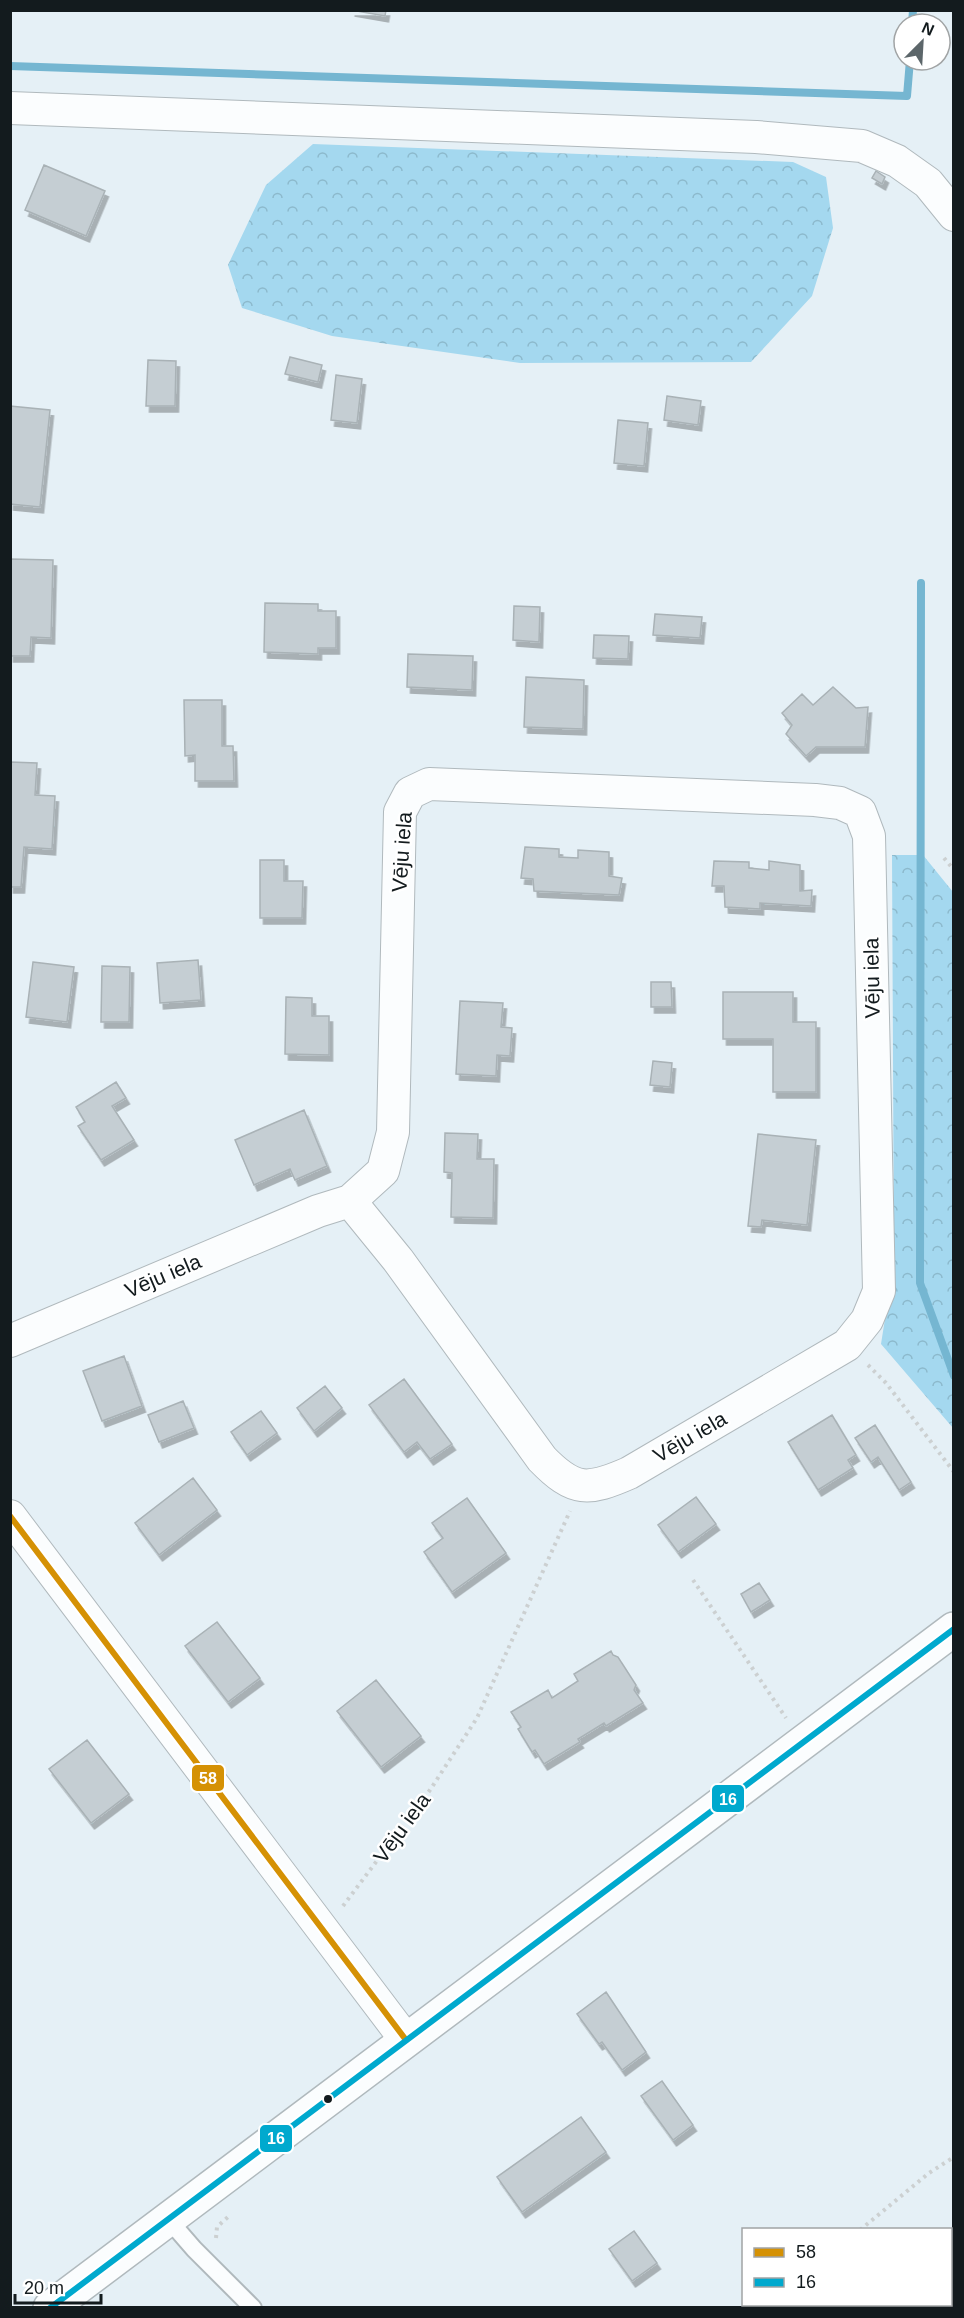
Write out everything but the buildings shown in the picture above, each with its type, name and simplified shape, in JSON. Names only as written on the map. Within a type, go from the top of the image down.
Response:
[{"type":"main road","points":[[51,2307],[954,1629]]},
{"type":"street","points":[[10,108],[756,137],[862,146],[897,161],[928,183],[954,215]]},
{"type":"street","name":"Vēju iela","points":[[10,1341],[318,1210],[350,1201],[383,1171],[393,1132],[400,812],[410,793],[429,784],[815,800],[840,803],[860,812],[869,836],[879,1291],[867,1320],[847,1345],[629,1473],[604,1484],[577,1486],[558,1475],[542,1459],[398,1260],[350,1201]]},
{"type":"street","points":[[10,1516],[406,2040]]},
{"type":"lane","points":[[168,2219],[194,2249],[253,2307]]},
{"type":"path","points":[[944,858],[954,870]]},
{"type":"path","points":[[954,1267],[954,1275]]},
{"type":"path","points":[[847,1345],[886,1383],[954,1472]]},
{"type":"path","name":"Vēju iela","points":[[322,1928],[352,1896],[430,1790],[477,1718],[565,1525]]},
{"type":"path","points":[[693,1580],[803,1743]]},
{"type":"path","points":[[861,2228],[929,2173],[954,2157]]},
{"type":"green space","points":[[313,144],[793,162],[826,177],[833,228],[812,296],[751,362],[520,363],[332,336],[242,308],[228,265],[266,185]]},
{"type":"green space","points":[[892,855],[923,855],[953,892],[953,1428],[881,1344],[894,1262]]},
{"type":"waterway","points":[[10,66],[907,96],[909,72]]},
{"type":"waterway","points":[[921,583],[920,1283],[954,1376]]},
{"type":"transit line","name":"58","points":[[10,1516],[406,2040]]},
{"type":"transit line","name":"16","points":[[50,2308],[954,1629]]}]
